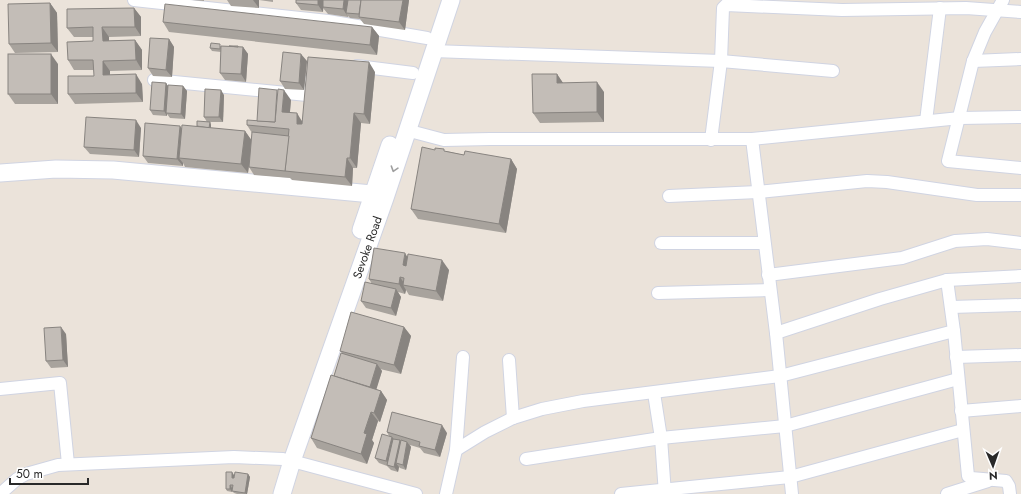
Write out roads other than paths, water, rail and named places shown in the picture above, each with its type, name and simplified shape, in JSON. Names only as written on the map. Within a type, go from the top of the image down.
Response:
[{"type":"main road","name":"Sevoke Road","points":[[378,196],[406,130],[430,44],[440,0]]},
{"type":"main road","name":"Sevoke Road","points":[[273,494],[287,460],[378,196],[396,127],[413,73],[430,44],[451,0]]},
{"type":"main road","points":[[0,173],[56,169],[113,170],[378,196]]},
{"type":"main road","name":"Sevoke Road","points":[[282,494],[287,460]]},
{"type":"street","points":[[134,0],[328,21],[430,44],[721,61],[833,71]]},
{"type":"street","points":[[1000,5],[985,32],[973,61],[948,162],[1021,168]]},
{"type":"street","points":[[711,140],[721,61],[723,8],[726,6],[842,10],[1000,5],[1021,12]]},
{"type":"street","points":[[926,121],[940,8]]},
{"type":"street","points":[[973,61],[1021,59]]},
{"type":"street","points":[[343,65],[413,73]]},
{"type":"street","points":[[154,80],[307,95],[310,68]]},
{"type":"street","points":[[406,130],[444,140],[459,141],[490,139],[711,140],[752,139],[960,118],[1021,117]]},
{"type":"street","points":[[752,139],[769,290],[776,333],[792,494]]},
{"type":"street","points":[[669,196],[758,192],[867,181],[886,182],[977,195],[1021,195]]},
{"type":"street","points":[[768,275],[902,258],[956,241],[982,238],[1021,243]]},
{"type":"street","points":[[661,243],[764,243]]},
{"type":"street","points":[[776,333],[880,299],[946,280],[1021,276]]},
{"type":"street","points":[[946,280],[954,331],[968,476],[971,478],[1006,481],[1009,486],[1010,494]]},
{"type":"street","points":[[658,293],[769,290]]},
{"type":"street","points":[[951,307],[1021,304]]},
{"type":"street","points":[[456,450],[484,432],[513,418],[542,409],[583,401],[780,376],[954,331]]},
{"type":"street","points":[[956,357],[1021,355]]},
{"type":"street","points":[[446,494],[456,450],[463,356]]},
{"type":"street","points":[[509,360],[513,418]]},
{"type":"street","points":[[526,458],[660,438],[785,426],[958,379]]},
{"type":"street","points":[[0,389],[60,383],[68,464]]},
{"type":"street","points":[[654,393],[665,492]]},
{"type":"street","points":[[961,411],[1021,406]]},
{"type":"street","points":[[621,494],[665,492],[790,477],[964,430]]},
{"type":"street","points":[[0,494],[17,479],[26,474],[47,467],[68,464],[234,457],[287,460],[416,494]]},
{"type":"street","points":[[947,494],[991,480]]}]
